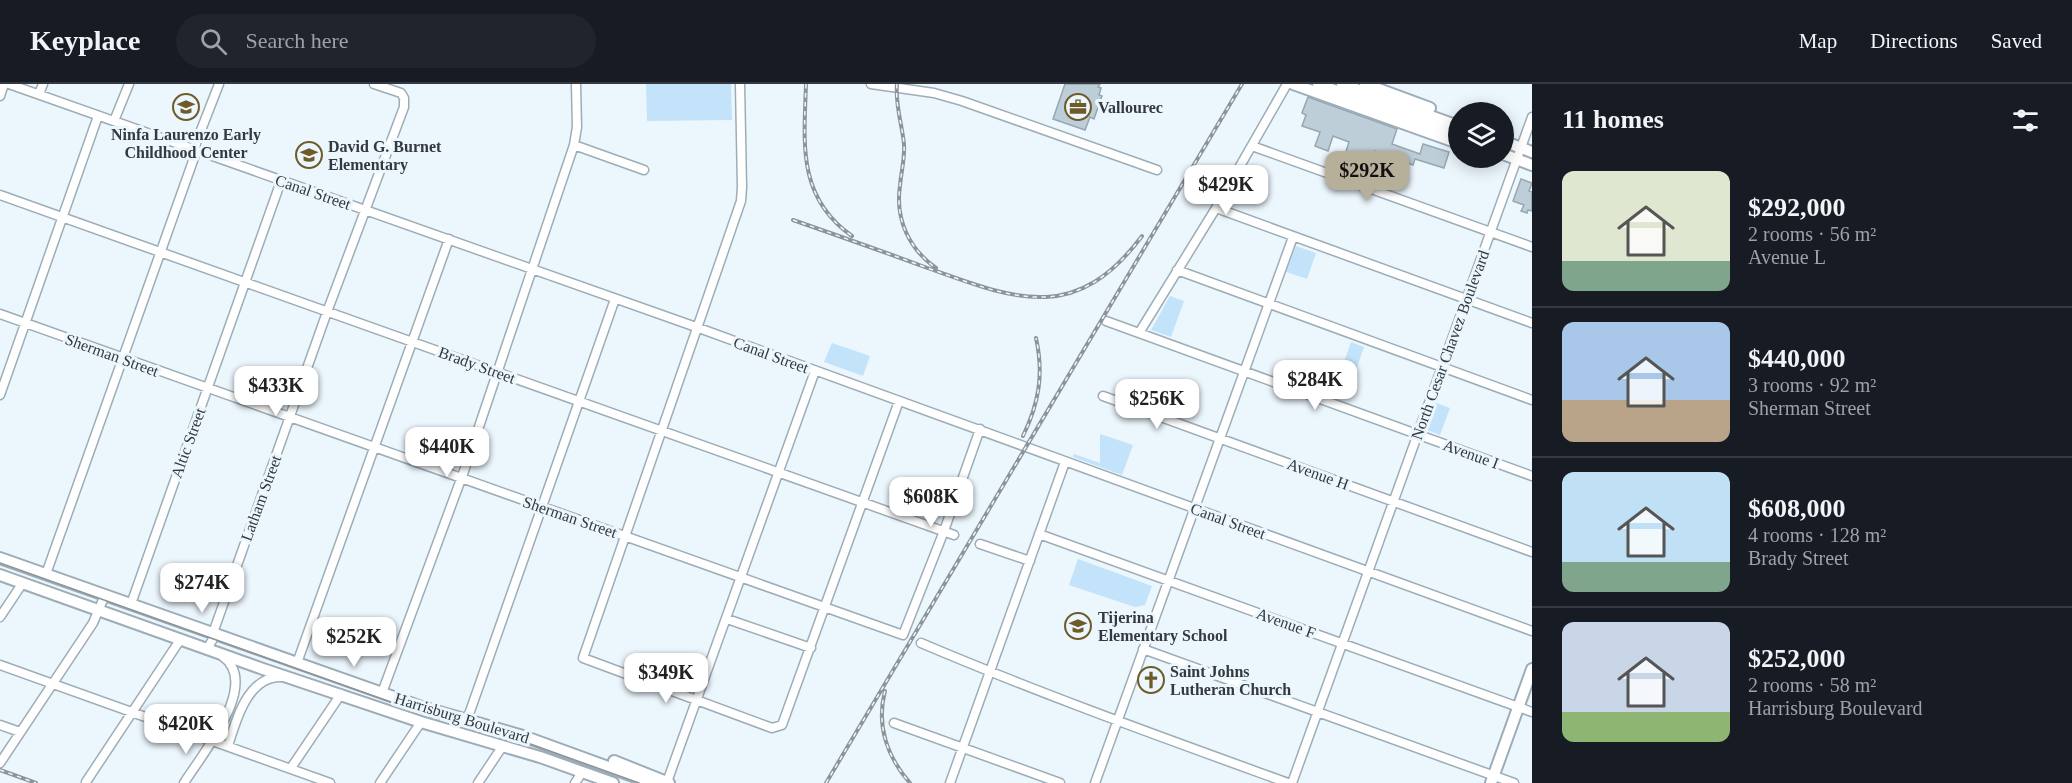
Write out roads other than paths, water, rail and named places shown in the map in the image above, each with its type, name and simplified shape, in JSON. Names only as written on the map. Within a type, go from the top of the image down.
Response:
[{"type":"main road","points":[[1293,84],[1448,139]]},
{"type":"main road","points":[[1318,84],[1362,92],[1448,115]]},
{"type":"main road","points":[[1342,84],[1448,122]]},
{"type":"main road","points":[[1362,92],[1448,131]]},
{"type":"main road","points":[[1514,145],[1532,152]]},
{"type":"main road","points":[[1516,159],[1532,165]]},
{"type":"main road","name":"Harrisburg Boulevard","points":[[0,558],[382,693],[544,743],[652,783]]},
{"type":"main road","name":"Harrisburg Boulevard","points":[[0,574],[22,584],[211,651],[341,693],[421,722],[540,757],[613,783]]},
{"type":"main road","points":[[1492,779],[1532,669]]},
{"type":"main road","points":[[467,720],[543,736],[668,782]]},
{"type":"main road","points":[[421,722],[577,780],[596,783]]},
{"type":"street","name":"Canal Street","points":[[6,84],[696,327],[1532,631]]},
{"type":"street","points":[[0,96],[6,84]]},
{"type":"street","points":[[39,94],[43,84]]},
{"type":"street","points":[[114,121],[129,84]]},
{"type":"street","points":[[46,574],[123,359],[196,143],[219,84]]},
{"type":"street","name":"Latham Street","points":[[211,651],[213,633],[289,418],[404,107],[404,98],[401,93],[374,84]]},
{"type":"street","points":[[382,693],[498,373],[574,146],[577,127],[576,84]]},
{"type":"street","points":[[740,84],[741,201],[583,658],[777,728],[786,720],[861,502],[899,401]]},
{"type":"street","points":[[871,84],[934,93],[962,101],[1158,170]]},
{"type":"street","points":[[1139,333],[1216,208],[1287,84]]},
{"type":"street","points":[[0,395],[64,219],[98,116]]},
{"type":"street","name":"North Cesar Chavez Boulevard","points":[[1290,783],[1343,644],[1532,117]]},
{"type":"street","points":[[574,146],[644,170]]},
{"type":"street","points":[[1252,146],[1532,247]]},
{"type":"street","name":"Altic Street","points":[[131,604],[281,181]]},
{"type":"street","name":"Brady Street","points":[[0,195],[954,535]]},
{"type":"street","points":[[1216,208],[1532,323]]},
{"type":"street","points":[[1095,783],[1293,237]]},
{"type":"street","points":[[297,663],[449,239]]},
{"type":"street","points":[[1177,270],[1532,400]]},
{"type":"street","points":[[467,720],[615,298]]},
{"type":"street","name":"Sherman Street","points":[[0,314],[903,635],[944,531]]},
{"type":"street","name":"Avenue I","points":[[1106,321],[1532,476]]},
{"type":"street","points":[[668,782],[815,371]]},
{"type":"street","name":"Avenue H","points":[[1103,396],[1532,552]]},
{"type":"street","points":[[944,531],[980,429]]},
{"type":"street","points":[[950,783],[1065,462]]},
{"type":"street","name":"Avenue F","points":[[1039,534],[1532,712]]},
{"type":"street","points":[[980,544],[1030,561]]},
{"type":"street","points":[[0,617],[22,584]]},
{"type":"street","points":[[0,763],[99,611],[105,595]]},
{"type":"street","points":[[727,619],[811,648]]},
{"type":"street","points":[[86,782],[180,640]]},
{"type":"street","points":[[921,643],[1117,722],[1290,783]]},
{"type":"street","points":[[1143,649],[1317,711],[1492,779],[1514,783]]},
{"type":"street","points":[[184,783],[211,741],[235,695],[236,673],[230,661],[211,651]]},
{"type":"street","points":[[0,665],[330,783]]},
{"type":"street","points":[[228,746],[252,690],[259,682],[271,676],[288,677]]},
{"type":"street","points":[[291,768],[341,693]]},
{"type":"street","points":[[380,783],[421,722]]},
{"type":"street","points":[[894,723],[1060,783]]},
{"type":"street","points":[[0,725],[20,732]]},
{"type":"street","points":[[478,783],[500,750]]},
{"type":"tram line","points":[[0,563],[430,716],[522,741],[639,783]]},
{"type":"railway","points":[[806,84],[805,148],[813,187],[821,204],[834,221],[852,236]]},
{"type":"railway","points":[[897,84],[904,144],[899,198],[902,221],[918,252],[936,268]]},
{"type":"railway","points":[[826,783],[1242,84]]},
{"type":"railway","points":[[793,220],[985,288],[1013,295],[1040,297],[1066,294],[1092,284],[1117,265],[1142,236]]},
{"type":"railway","points":[[1023,436],[1033,412],[1040,376],[1036,338]]},
{"type":"railway","points":[[885,691],[882,716],[886,740],[895,762],[910,783]]},
{"type":"railway","points":[[0,770],[36,783]]},
{"type":"place","name":"Ninfa Laurenzo Early Childhood Center","points":[[186,107]]},
{"type":"place","name":"Vallourec","points":[[1078,107]]},
{"type":"place","name":"David G. Burnet Elementary","points":[[309,155]]},
{"type":"place","name":"Tijerina Elementary School","points":[[1078,626]]},
{"type":"place","name":"Saint Johns Lutheran Church","points":[[1151,680]]}]
